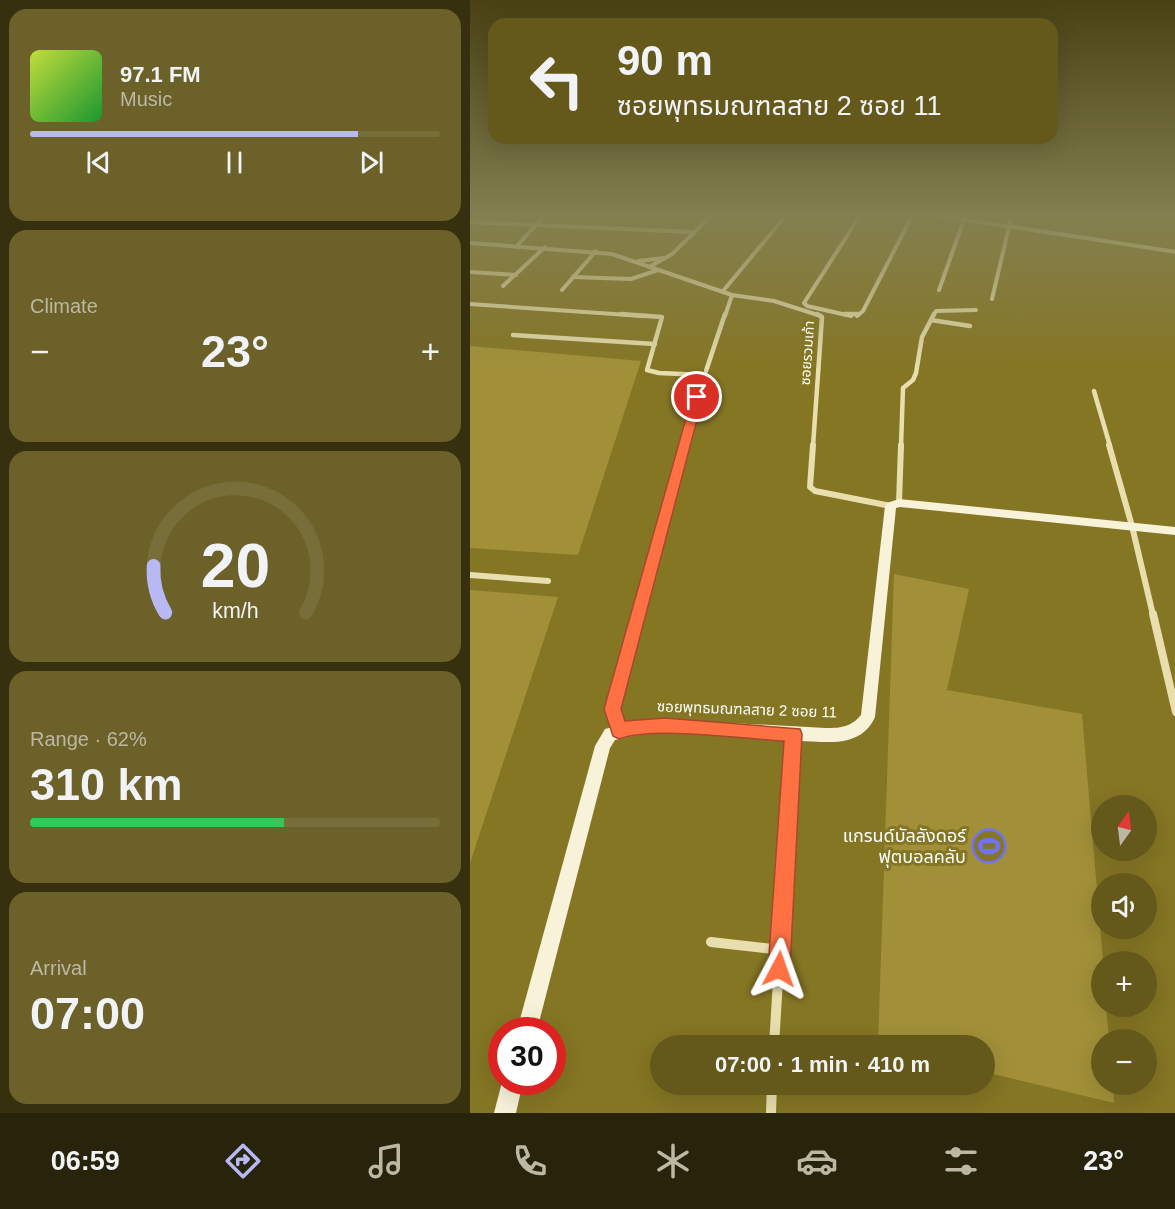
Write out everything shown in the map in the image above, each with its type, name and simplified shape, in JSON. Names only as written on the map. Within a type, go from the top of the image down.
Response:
[{"type":"street","points":[[503,286],[525,266]]},
{"type":"street","points":[[562,290],[583,266]]},
{"type":"street","name":"ซอยรวมเก้า","points":[[651,266],[732,295],[774,301],[822,317],[810,487],[819,494],[895,505]]},
{"type":"street","points":[[723,291],[744,266]]},
{"type":"street","points":[[828,266],[804,303],[815,308],[857,316],[863,311],[887,266]]},
{"type":"street","points":[[939,290],[947,266]]},
{"type":"street","points":[[992,299],[1000,266]]},
{"type":"street","points":[[574,277],[631,279],[658,270]]},
{"type":"street","points":[[470,272],[516,275]]},
{"type":"street","points":[[706,371],[732,295]]},
{"type":"street","points":[[470,304],[662,317],[647,370],[659,373],[703,375],[613,709],[619,731],[610,734],[603,746],[530,1017]]},
{"type":"street","points":[[976,310],[936,311],[925,328],[916,373],[913,380],[903,388],[895,505],[1175,531]]},
{"type":"street","points":[[932,320],[970,326]]},
{"type":"street","points":[[513,335],[655,344]]},
{"type":"street","points":[[1094,391],[1132,526],[1175,712]]},
{"type":"street","name":"ซอยพุทธมณฑลสาย 2 ซอย 11","points":[[619,731],[628,728],[665,726],[794,734],[850,733],[861,727],[868,717],[895,505]]},
{"type":"street","points":[[470,575],[548,581]]},
{"type":"street","points":[[775,1035],[794,734]]},
{"type":"street","points":[[710,942],[780,950]]},
{"type":"street","points":[[505,1113],[510,1095]]},
{"type":"street","points":[[771,1113],[772,1095]]},
{"type":"shaded area","points":[[470,346],[641,361],[578,555],[470,548]]},
{"type":"shaded area","name":"แกรนด์บัลลังดอร์ ฟุตบอลคลับ","points":[[894,574],[969,589],[947,690],[1082,714],[1091,820],[1091,861],[1094,861],[1096,873],[1091,873],[1091,939],[1101,939],[1102,951],[1091,951],[1091,1017],[1107,1017],[1108,1029],[1091,1029],[1091,1095],[1114,1095],[1114,1103],[995,1074],[995,1035],[878,1035]]},
{"type":"shaded area","points":[[470,590],[558,597],[470,863]]},
{"type":"place","name":"แกรนด์บัลลังดอร์ ฟุตบอลคลับ","points":[[989,846]]},
{"type":"route","points":[[697,397],[613,709],[619,731],[628,728],[665,726],[794,734],[779,969]]}]
